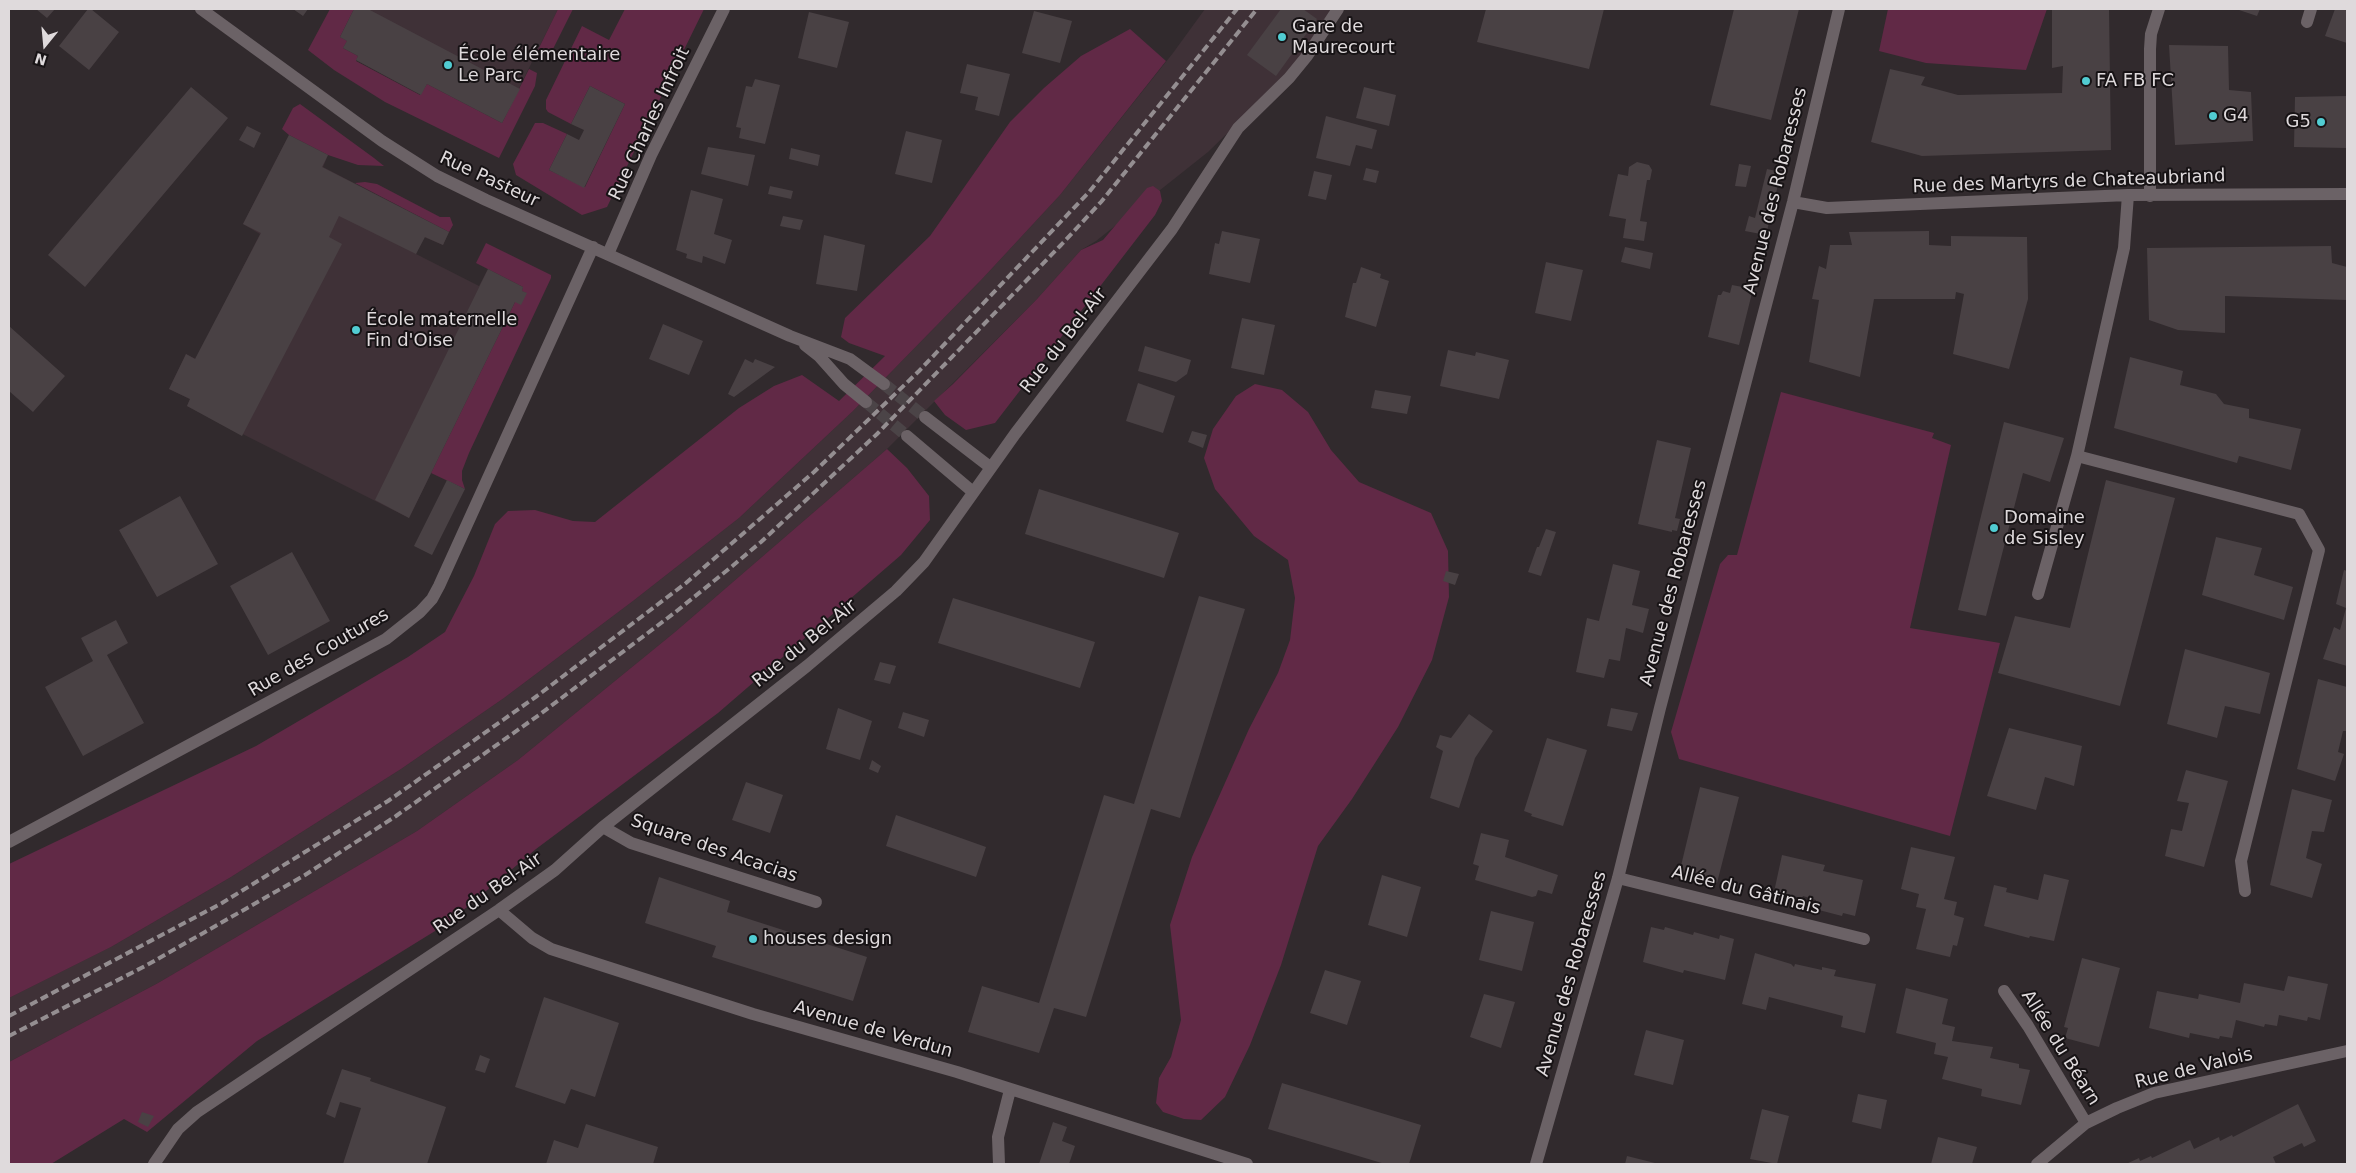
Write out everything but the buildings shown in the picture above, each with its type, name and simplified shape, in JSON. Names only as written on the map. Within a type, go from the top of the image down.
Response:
[{"type":"street","name":"Rue Pasteur","points":[[202,9],[382,141],[437,176],[486,200],[790,336],[850,359],[884,384]]},
{"type":"street","name":"Rue Charles Infroit","points":[[608,254],[651,155],[724,9]]},
{"type":"street","name":"Rue du Bel-Air","points":[[154,1164],[178,1128],[197,1112],[499,910],[555,870],[603,827],[874,611],[924,562],[990,467],[1172,229],[1238,128],[1289,78],[1307,56],[1338,9]]},
{"type":"street","name":"Avenue des Robaresses","points":[[1536,1164],[1618,878],[1660,708],[1793,202],[1839,9]]},
{"type":"street","points":[[2150,196],[2150,49],[2151,34],[2159,9]]},
{"type":"street","points":[[2307,22],[2312,9]]},
{"type":"street","name":"Rue des Martyrs de Chateaubriand","points":[[1793,202],[1827,208],[2128,195],[2347,194]]},
{"type":"street","points":[[2038,594],[2077,456],[2124,248],[2128,195]]},
{"type":"street","name":"Rue des Coutures","points":[[9,842],[386,639],[420,612],[432,599],[439,586],[593,247]]},
{"type":"street","name":"Rue Pasteur","points":[[790,336],[819,356],[844,384],[866,402]]},
{"type":"street","points":[[925,417],[990,467]]},
{"type":"street","points":[[907,436],[973,492]]},
{"type":"street","points":[[2077,456],[2299,514],[2319,550],[2241,861],[2245,891]]},
{"type":"street","name":"Square des Acacias","points":[[603,827],[631,843],[816,902]]},
{"type":"street","name":"Allée du Gâtinais","points":[[1618,878],[1864,939]]},
{"type":"street","name":"Avenue de Verdun","points":[[499,910],[532,938],[551,949],[753,1014],[947,1069],[1247,1164]]},
{"type":"street","name":"Allée du Béarn","points":[[2004,991],[2028,1026],[2086,1123]]},
{"type":"street","name":"Rue de Valois","points":[[2037,1164],[2086,1123],[2154,1093],[2347,1051]]},
{"type":"street","points":[[999,1164],[998,1137],[1010,1090]]},
{"type":"shaded area","points":[[330,9],[354,9],[340,37],[347,41],[343,48],[358,56],[356,61],[420,95],[427,84],[502,123],[529,69],[537,73],[535,86],[499,158],[385,102],[334,70],[308,50]]},
{"type":"shaded area","name":"École élémentaire Le Parc","points":[[354,9],[558,9],[502,123],[427,84],[421,95],[356,60],[358,56],[343,48],[340,37]]},
{"type":"shaded area","points":[[558,9],[573,9],[550,55],[537,52]]},
{"type":"shaded area","points":[[625,9],[704,9],[607,207],[582,215],[516,175],[513,164],[535,123],[543,123],[567,134],[549,170],[585,187],[625,104],[590,86],[571,124],[548,112],[546,100],[582,26],[609,40]]},
{"type":"shaded area","points":[[1205,9],[1332,9],[1326,23],[1281,81],[1208,152],[1096,241],[1081,250],[1037,299],[887,449],[675,632],[518,760],[417,831],[158,983],[9,1062],[9,998],[111,947],[231,877],[401,769],[504,698],[739,518],[853,411],[983,278],[1060,195],[1173,53]]},
{"type":"shaded area","points":[[1888,9],[2047,9],[2026,70],[1926,63],[1879,51]]},
{"type":"shaded area","points":[[1130,29],[1166,61],[1060,195],[983,278],[853,411],[739,518],[504,698],[401,769],[231,877],[111,947],[9,998],[9,864],[256,746],[408,657],[445,632],[474,576],[495,524],[508,511],[535,510],[573,521],[595,522],[739,408],[774,386],[802,375],[839,401],[885,356],[849,343],[841,337],[845,318],[930,236],[1010,122],[1044,88],[1081,56]]},
{"type":"shaded area","points":[[300,104],[384,166],[358,165],[328,155],[289,135],[282,129],[293,108]]},
{"type":"shaded area","name":"École maternelle Fin d'Oise","points":[[289,135],[328,155],[323,167],[449,232],[443,245],[424,237],[416,254],[479,286],[488,269],[523,287],[527,293],[515,302],[409,518],[187,406],[190,399],[169,389],[186,354],[196,359],[260,234],[243,224]]},
{"type":"shaded area","points":[[355,183],[377,184],[440,217],[450,217],[453,225],[449,232]]},
{"type":"shaded area","points":[[1153,186],[1160,191],[1162,201],[1155,215],[995,423],[966,430],[945,415],[934,401],[1037,299],[1081,250],[1103,240],[1147,188]]},
{"type":"shaded area","points":[[486,243],[551,275],[551,278],[469,453],[462,471],[465,489],[431,473],[515,302],[526,293],[522,291],[523,287],[476,263]]},
{"type":"shaded area","points":[[1255,384],[1282,390],[1308,412],[1331,450],[1359,482],[1431,513],[1448,551],[1449,597],[1432,660],[1398,727],[1352,799],[1318,846],[1281,965],[1250,1045],[1225,1097],[1201,1120],[1184,1119],[1163,1112],[1156,1103],[1159,1078],[1171,1057],[1181,1020],[1170,925],[1192,857],[1249,729],[1278,673],[1290,640],[1295,598],[1288,560],[1254,536],[1215,489],[1204,458],[1213,429],[1236,396]]},
{"type":"shaded area","points":[[1781,392],[1934,433],[1932,438],[1951,445],[1910,628],[2000,643],[1950,836],[1679,759],[1671,732],[1720,564],[1728,555],[1737,555]]},
{"type":"shaded area","points":[[887,449],[907,468],[929,496],[930,520],[901,555],[718,713],[536,849],[448,923],[257,1041],[147,1132],[124,1119],[51,1164],[9,1164],[9,1062],[158,983],[417,831],[518,760],[675,632]]},
{"type":"tunnel","points":[[884,384],[925,417]]},
{"type":"tunnel","points":[[866,402],[907,436]]},
{"type":"railway","points":[[9,1016],[222,903],[388,801],[537,696],[686,583],[814,472],[919,371],[1089,192],[1237,9]]},
{"type":"railway","points":[[9,1036],[147,965],[305,875],[396,816],[539,715],[673,614],[730,568],[761,542],[877,434],[1061,245],[1101,202],[1257,9]]},
{"type":"place","name":"Gare de Maurecourt","points":[[1282,37]]},
{"type":"place","name":"École élémentaire Le Parc","points":[[448,65]]},
{"type":"place","name":"FA FB FC","points":[[2086,81]]},
{"type":"place","name":"G4","points":[[2213,116]]},
{"type":"place","name":"G5","points":[[2321,122]]},
{"type":"place","name":"École maternelle Fin d'Oise","points":[[356,330]]},
{"type":"place","name":"Domaine de Sisley","points":[[1994,528]]},
{"type":"place","name":"houses design","points":[[753,939]]}]
